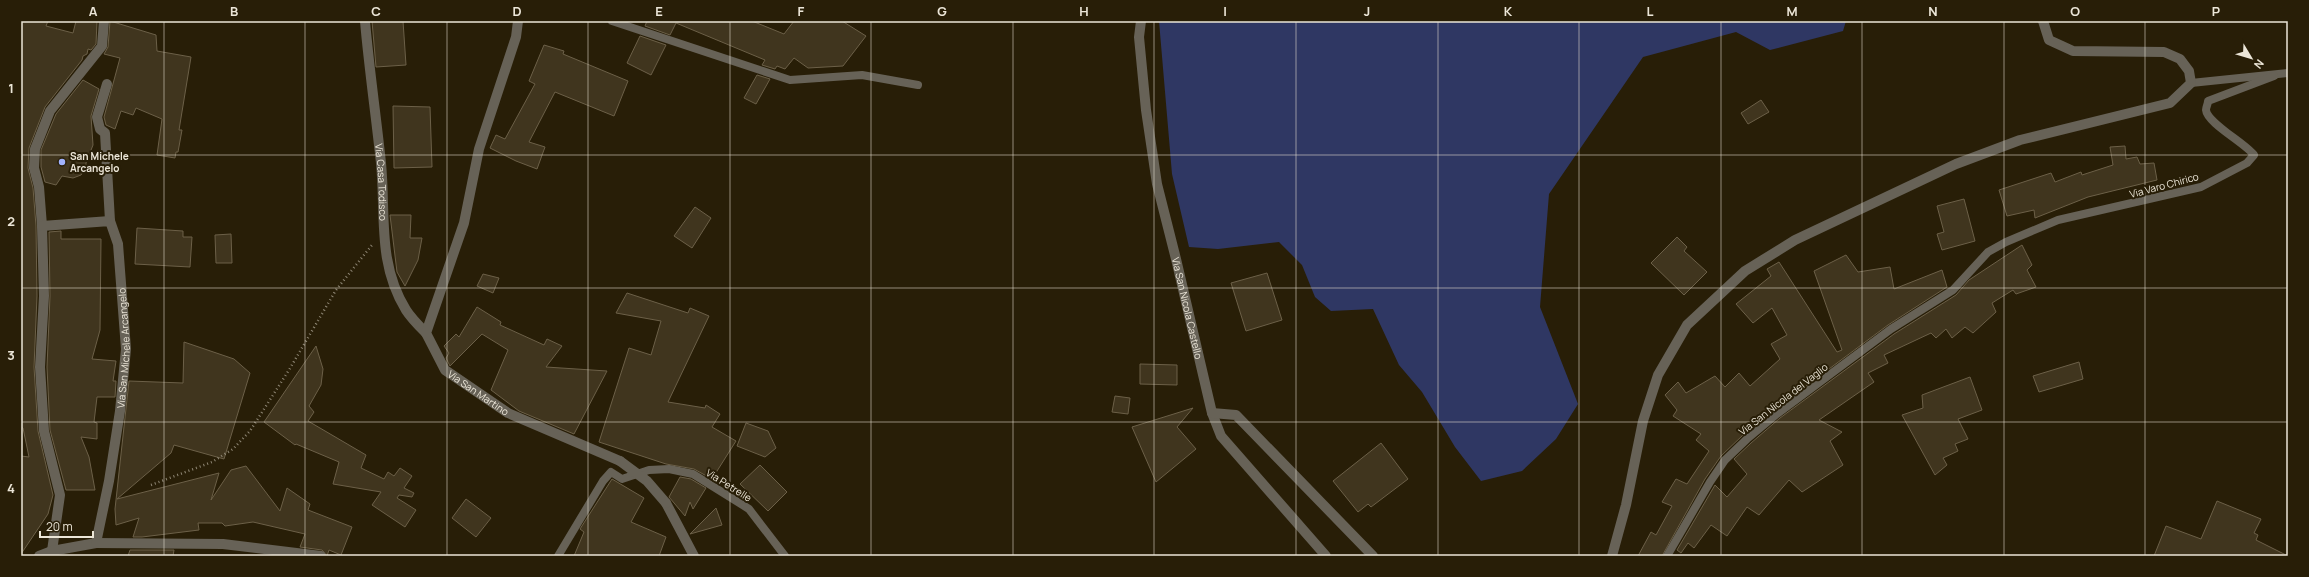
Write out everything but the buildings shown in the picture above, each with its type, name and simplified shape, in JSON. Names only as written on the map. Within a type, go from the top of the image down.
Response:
[{"type":"street","points":[[52,551],[60,495],[44,431],[40,367],[44,296],[42,226],[39,187],[34,168],[35,149],[50,111],[102,46],[104,21]]},
{"type":"street","name":"Via Casa Todisco","points":[[365,21],[368,65],[381,164],[383,232],[386,257],[406,311],[426,333]]},
{"type":"street","points":[[426,333],[464,223],[479,149],[516,38],[518,21]]},
{"type":"street","name":"Via San Nicola Castello","points":[[1141,21],[1139,37],[1146,110],[1157,184],[1212,414],[1226,442],[1326,556]]},
{"type":"street","points":[[1612,556],[1626,505],[1643,421],[1658,375],[1687,325],[1745,271],[1795,240],[1956,164],[2020,140],[2170,103],[2191,83],[2189,71],[2180,59],[2164,52],[2073,51],[2049,40],[2043,21]]},
{"type":"street","name":"Via San Michele Arcangelo","points":[[96,543],[106,496],[120,412],[126,349],[118,244],[110,221],[105,133],[100,129],[97,116],[107,84]]},
{"type":"street","points":[[42,226],[110,221]]},
{"type":"street","name":"Via San Martino","points":[[426,333],[445,370],[508,413],[620,460],[647,481],[666,503],[694,556]]},
{"type":"street","points":[[1212,414],[1236,415],[1373,556]]},
{"type":"street","points":[[39,556],[52,551],[96,543],[223,544],[321,556]]},
{"type":"lane","points":[[612,21],[790,80],[862,75],[918,85]]},
{"type":"lane","name":"Via Varo Chirico","points":[[2191,83],[2274,76],[2288,73]]},
{"type":"lane","name":"Via Varo Chirico","points":[[1949,292],[1988,252],[2006,242],[2058,220],[2201,187],[2248,163],[2254,155],[2248,147],[2209,118],[2206,111],[2208,101],[2274,76]]},
{"type":"lane","name":"Via San Nicola del Vaglio","points":[[1667,556],[1710,482],[1725,460],[1747,439],[1777,414],[1891,329],[1949,292]]},
{"type":"lane","name":"Via Petrelle","points":[[558,556],[603,481],[611,472],[622,479],[643,472],[669,469],[693,474],[749,509],[785,556]]},
{"type":"path","points":[[151,485],[212,462],[233,449],[250,431],[289,370],[336,290],[383,232]]},
{"type":"shaded area","points":[[1159,21],[1846,21],[1843,31],[1770,50],[1736,32],[1643,57],[1549,194],[1540,307],[1578,404],[1556,439],[1522,471],[1481,481],[1455,447],[1422,392],[1399,365],[1373,309],[1331,311],[1315,297],[1302,265],[1279,242],[1218,249],[1189,247],[1172,174]]},
{"type":"place","name":"San Michele Arcangelo","points":[[62,162]]}]
